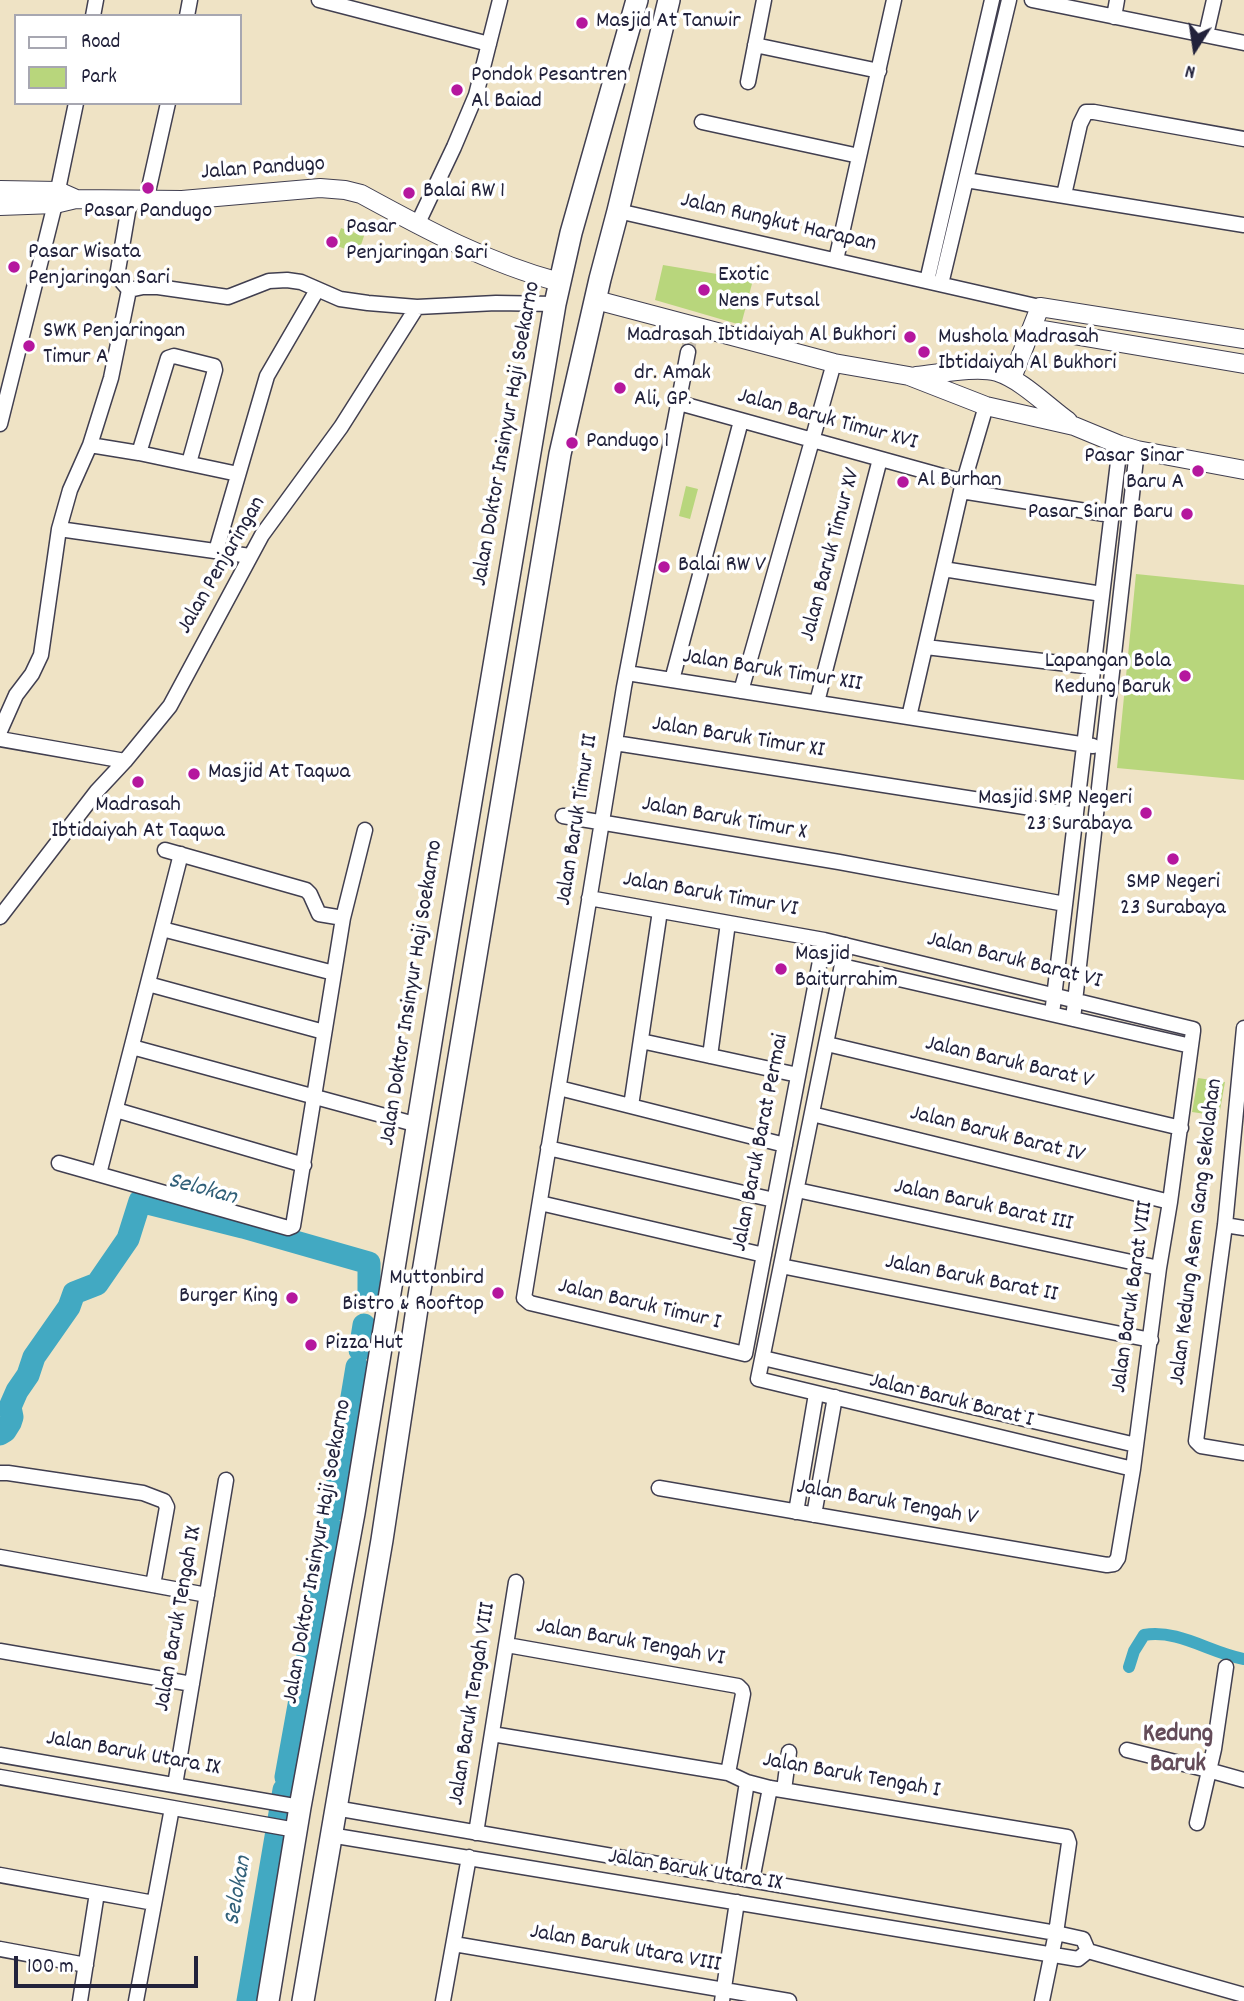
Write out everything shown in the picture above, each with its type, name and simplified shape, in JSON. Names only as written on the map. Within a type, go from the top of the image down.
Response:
[{"type":"main road","name":"Jalan Doktor Insinyur Haji Soekarno","points":[[268,2001],[284,1827],[351,1526],[559,282],[637,0]]},
{"type":"main road","points":[[303,2001],[382,1540],[425,1258],[560,454],[669,0]]},
{"type":"main road","points":[[506,599],[515,611],[523,612],[535,603]]},
{"type":"main road","points":[[499,644],[514,638],[522,641],[527,648]]},
{"type":"main road","points":[[397,1254],[413,1262],[425,1258]]},
{"type":"main road","points":[[390,1294],[395,1290],[407,1288],[418,1302]]},
{"type":"street","points":[[319,0],[489,44]]},
{"type":"street","points":[[417,225],[476,95],[500,0]]},
{"type":"street","points":[[748,82],[764,0]]},
{"type":"street","points":[[836,260],[894,0]]},
{"type":"street","points":[[934,283],[992,0]]},
{"type":"street","points":[[934,283],[966,180],[1009,0]]},
{"type":"street","points":[[1032,0],[1244,43]]},
{"type":"street","points":[[1114,17],[1117,0]]},
{"type":"street","points":[[1206,35],[1213,0]]},
{"type":"street","points":[[755,44],[878,71]]},
{"type":"street","points":[[0,424],[57,198],[76,105]]},
{"type":"street","points":[[129,290],[117,276],[167,105]]},
{"type":"street","points":[[1064,195],[1080,124],[1086,112],[1094,111],[1244,139]]},
{"type":"street","points":[[702,122],[859,156]]},
{"type":"street","points":[[966,180],[1244,225]]},
{"type":"street","name":"Jalan Pandugo","points":[[0,190],[57,198],[181,200],[320,188],[345,190],[361,194],[449,242],[525,273],[559,282]]},
{"type":"street","name":"Jalan Pandugo","points":[[0,206],[57,198]]},
{"type":"street","name":"Jalan Rungkut Harapan","points":[[618,211],[1040,307]]},
{"type":"street","points":[[129,290],[158,287],[228,297],[269,281],[287,279],[301,282],[340,299],[417,307],[496,303],[555,304]]},
{"type":"street","points":[[0,731],[16,695],[33,674],[41,655],[59,529],[70,490],[90,445],[111,378],[129,290]]},
{"type":"street","points":[[216,551],[267,376],[317,290]]},
{"type":"street","points":[[596,300],[690,338],[909,376],[986,406],[1074,426],[1128,448],[1244,470]]},
{"type":"street","name":"Jalan Penjaringan","points":[[0,917],[97,791],[170,706],[262,535],[341,427],[417,307]]},
{"type":"street","points":[[1012,378],[1040,307],[1244,339]]},
{"type":"street","points":[[1032,328],[1244,364]]},
{"type":"street","name":"Jalan Baruk Timur II","points":[[524,1298],[627,673],[690,338]]},
{"type":"street","points":[[139,453],[168,358],[174,356],[214,366],[215,370],[189,464]]},
{"type":"street","points":[[741,691],[834,363]]},
{"type":"street","points":[[909,376],[981,370],[996,372],[1012,378],[1074,426]]},
{"type":"street","name":"Jalan Baruk Timur XVI","points":[[679,403],[880,459],[963,487],[1111,515]]},
{"type":"street","points":[[909,717],[963,487],[986,406]]},
{"type":"street","points":[[672,680],[741,421]]},
{"type":"street","points":[[90,445],[238,474]]},
{"type":"street","points":[[1052,1014],[1111,515],[1128,448]]},
{"type":"street","points":[[1073,1019],[1103,748],[1128,448]]},
{"type":"street","name":"Jalan Baruk Timur XV","points":[[817,702],[880,459]]},
{"type":"street","points":[[59,529],[250,556]]},
{"type":"street","points":[[943,569],[1102,594]]},
{"type":"street","points":[[926,647],[1093,667]]},
{"type":"street","name":"Jalan Baruk Timur XII","points":[[627,673],[1103,748]]},
{"type":"street","points":[[0,739],[125,761]]},
{"type":"street","name":"Jalan Baruk Timur XI","points":[[615,743],[1076,815]]},
{"type":"street","points":[[563,816],[602,822]]},
{"type":"street","name":"Jalan Baruk Timur X","points":[[602,822],[1065,904]]},
{"type":"street","points":[[59,1163],[288,1228],[293,1226],[343,918],[365,830]]},
{"type":"street","points":[[165,850],[306,890],[319,914],[343,918]]},
{"type":"street","points":[[99,1174],[181,854]]},
{"type":"street","name":"Jalan Baruk Timur VI","points":[[589,898],[824,940]]},
{"type":"street","points":[[631,1106],[660,911]]},
{"type":"street","points":[[710,1056],[728,923]]},
{"type":"street","points":[[162,929],[334,973]]},
{"type":"street","name":"Jalan Baruk Barat VI","points":[[824,940],[1193,1029]]},
{"type":"street","name":"Jalan Baruk Barat Permai","points":[[745,1354],[824,940]]},
{"type":"street","name":"Jalan Baruk Barat Permai","points":[[758,1378],[846,945]]},
{"type":"street","name":"Jalan Baruk Barat VI","points":[[842,967],[1191,1045]]},
{"type":"street","points":[[148,984],[324,1032]]},
{"type":"street","name":"Jalan Kedung Asem Gang Sekolahan","points":[[1244,1028],[1225,1225],[1196,1441],[1201,1446],[1244,1453]]},
{"type":"street","name":"Jalan Baruk Barat VIII","points":[[1107,1565],[1114,1564],[1118,1558],[1133,1469],[1193,1029]]},
{"type":"street","points":[[641,1041],[798,1075]]},
{"type":"street","name":"Jalan Baruk Barat V","points":[[827,1044],[1181,1128]]},
{"type":"street","points":[[132,1047],[418,1125]]},
{"type":"street","points":[[559,1088],[785,1145]]},
{"type":"street","points":[[116,1110],[304,1165]]},
{"type":"street","name":"Jalan Baruk Barat IV","points":[[812,1114],[1170,1202]]},
{"type":"street","points":[[548,1148],[774,1200]]},
{"type":"street","name":"Jalan Baruk Barat III","points":[[797,1190],[1159,1268]]},
{"type":"street","points":[[540,1203],[764,1255]]},
{"type":"street","points":[[1225,1225],[1244,1228]]},
{"type":"street","name":"Jalan Baruk Barat II","points":[[781,1266],[1151,1340]]},
{"type":"street","name":"Jalan Baruk Timur I","points":[[524,1298],[530,1303],[745,1354]]},
{"type":"street","name":"Jalan Baruk Barat I","points":[[763,1358],[1136,1445]]},
{"type":"street","name":"Jalan Baruk Barat I","points":[[758,1378],[1133,1469]]},
{"type":"street","points":[[796,1512],[816,1394]]},
{"type":"street","points":[[814,1515],[835,1397]]},
{"type":"street","points":[[0,1473],[143,1493],[164,1501],[167,1507],[153,1585]]},
{"type":"street","name":"Jalan Baruk Tengah IX","points":[[175,1785],[226,1480]]},
{"type":"street","name":"Jalan Baruk Tengah V","points":[[659,1488],[1107,1565]]},
{"type":"street","points":[[0,1558],[207,1595]]},
{"type":"street","name":"Jalan Baruk Tengah VIII","points":[[476,1833],[516,1583]]},
{"type":"street","name":"Jalan Baruk Tengah VI","points":[[507,1645],[738,1686],[743,1690],[743,1694],[728,1773]]},
{"type":"street","points":[[0,1651],[192,1684]]},
{"type":"street","points":[[1197,1823],[1214,1749],[1226,1667]]},
{"type":"street","name":"Jalan Baruk Tengah I","points":[[492,1734],[728,1773],[747,1782],[777,1789],[1067,1838],[1069,1843],[1056,1933]]},
{"type":"street","points":[[1127,1750],[1244,1780]]},
{"type":"street","points":[[752,1881],[789,1752]]},
{"type":"street","name":"Jalan Baruk Utara IX","points":[[0,1755],[288,1805]]},
{"type":"street","name":"Jalan Baruk Utara IX","points":[[0,1777],[284,1827]]},
{"type":"street","points":[[732,1877],[747,1782]]},
{"type":"street","points":[[256,1822],[260,1800]]},
{"type":"street","name":"Jalan Baruk Utara IX","points":[[136,2001],[172,1808]]},
{"type":"street","name":"Jalan Baruk Utara IX","points":[[330,1835],[1078,1959],[1088,1951],[1083,1939],[1056,1933],[335,1808]]},
{"type":"street","points":[[443,2001],[468,1857]]},
{"type":"street","points":[[708,1897],[713,1874]]},
{"type":"street","points":[[0,1875],[154,1903]]},
{"type":"street","points":[[765,1906],[769,1883]]},
{"type":"street","points":[[80,2001],[97,1893]]},
{"type":"street","points":[[723,1995],[737,1902]]},
{"type":"street","points":[[1042,2001],[1056,1933]]},
{"type":"street","name":"Jalan Baruk Utara VIII","points":[[454,1944],[723,1995],[789,2001]]},
{"type":"street","points":[[0,1949],[86,1965]]},
{"type":"street","points":[[1088,1951],[1244,1995]]},
{"type":"green space","points":[[341,228],[364,236],[358,254],[335,245]]},
{"type":"green space","name":"Exotic Nens Futsal","points":[[663,265],[753,280],[741,325],[655,300]]},
{"type":"green space","points":[[686,486],[698,489],[690,519],[679,516]]},
{"type":"green space","name":"Lapangan Bola Kedung Baruk","points":[[1136,574],[1244,585],[1244,780],[1117,768]]},
{"type":"green space","points":[[1198,1078],[1225,1082],[1219,1116],[1192,1112]]},
{"type":"waterway","name":"Selokan","points":[[0,1434],[10,1423],[10,1407],[28,1375],[34,1357],[69,1307],[74,1293],[97,1284],[128,1239],[140,1201],[369,1263],[369,1295]]},
{"type":"waterway","name":"Selokan","points":[[360,1350],[364,1325]]},
{"type":"waterway","name":"Selokan","points":[[333,1511],[357,1367]]},
{"type":"waterway","name":"Selokan","points":[[286,1777],[331,1528]]},
{"type":"waterway","name":"Selokan","points":[[1129,1667],[1134,1651],[1144,1635],[1157,1634],[1182,1638],[1244,1659]]},
{"type":"waterway","name":"Selokan","points":[[248,2001],[284,1790]]},
{"type":"tunnel","points":[[688,352],[690,338]]},
{"type":"place","name":"Masjid At Tanwir","points":[[582,23]]},
{"type":"place","name":"Pondok Pesantren Al Baiad","points":[[457,90]]},
{"type":"place","name":"Pasar Pandugo","points":[[148,188]]},
{"type":"place","name":"Balai RW 1","points":[[409,193]]},
{"type":"place","name":"Pasar Penjaringan Sari","points":[[332,242]]},
{"type":"place","name":"Pasar Wisata Penjaringan Sari","points":[[14,267]]},
{"type":"place","name":"Exotic Nens Futsal","points":[[704,290]]},
{"type":"place","name":"Madrasah Ibtidaiyah Al Bukhori","points":[[910,337]]},
{"type":"place","name":"SWK Penjaringan Timur A","points":[[29,346]]},
{"type":"place","name":"Mushola Madrasah Ibtidaiyah Al Bukhori","points":[[924,352]]},
{"type":"place","name":"dr. Amak Ali, GP.","points":[[620,388]]},
{"type":"place","name":"Pandugo 1","points":[[572,443]]},
{"type":"place","name":"Pasar Sinar Baru A","points":[[1198,471]]},
{"type":"place","name":"Al Burhan","points":[[903,482]]},
{"type":"place","name":"Pasar Sinar Baru","points":[[1187,514]]},
{"type":"place","name":"Balai RW V","points":[[664,567]]},
{"type":"place","name":"Lapangan Bola Kedung Baruk","points":[[1185,676]]},
{"type":"place","name":"Masjid At Taqwa","points":[[194,774]]},
{"type":"place","name":"Madrasah Ibtidaiyah At Taqwa","points":[[138,782]]},
{"type":"place","name":"Masjid SMP Negeri 23 Surabaya","points":[[1146,813]]},
{"type":"place","name":"SMP Negeri 23 Surabaya","points":[[1173,859]]},
{"type":"place","name":"Masjid Baiturrahim","points":[[781,969]]},
{"type":"place","name":"Muttonbird Bistro & Rooftop","points":[[498,1293]]},
{"type":"place","name":"Burger King","points":[[292,1298]]},
{"type":"place","name":"Pizza Hut","points":[[311,1345]]},
{"type":"district","name":"Kedung Baruk","points":[[1178,1751]]}]
